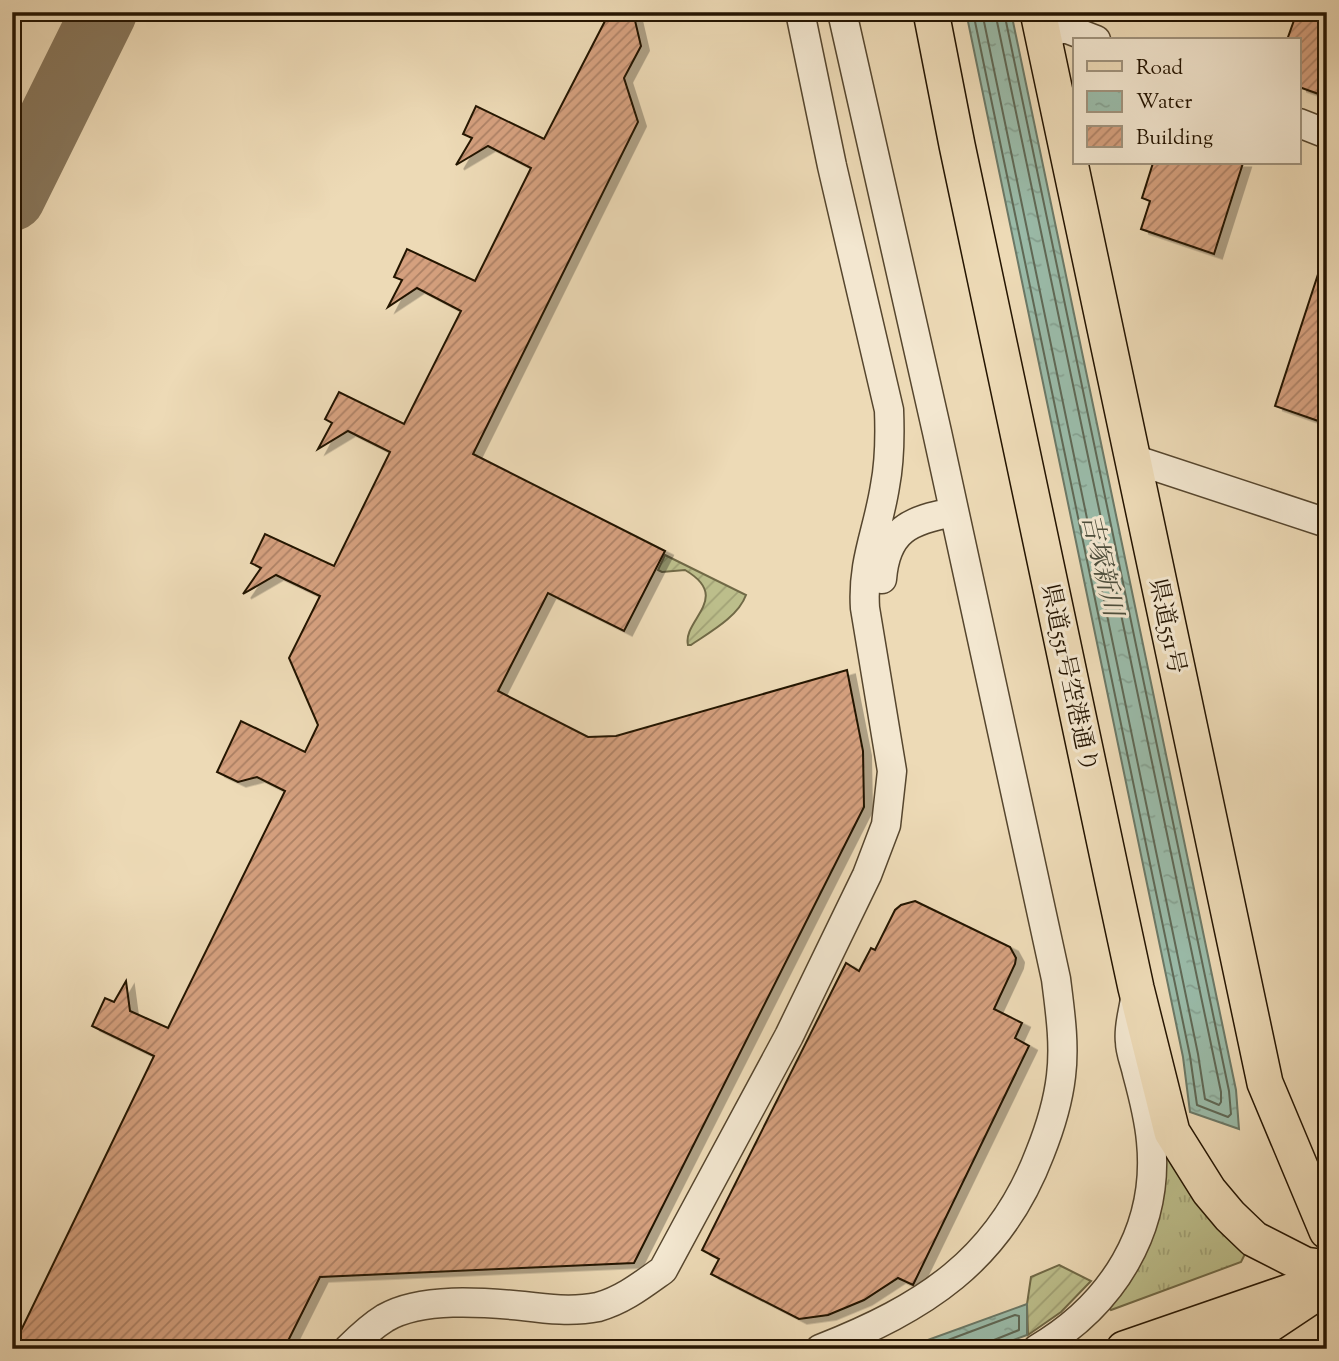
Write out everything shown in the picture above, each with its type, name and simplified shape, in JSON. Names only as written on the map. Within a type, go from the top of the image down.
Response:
[{"type":"main road","name":"県道551号空港通り","points":[[932,12],[957,145],[1136,988],[1172,1132],[1209,1191],[1230,1216],[1264,1245],[1305,1265],[1327,1268]]},
{"type":"main road","name":"県道551号","points":[[1041,24],[1265,1083],[1327,1231]]},
{"type":"main road","points":[[1124,1349],[1327,1279]]},
{"type":"main road","points":[[1208,1349],[1261,1330],[1327,1286]]},
{"type":"street","points":[[348,1349],[386,1318],[418,1306],[452,1303],[557,1310],[597,1307],[631,1294],[663,1270],[789,1036],[867,875],[886,825],[892,771],[865,608],[864,583],[867,559],[886,484],[890,447],[889,410],[832,166],[800,12]]},
{"type":"street","points":[[820,1349],[899,1314],[943,1287],[974,1260],[999,1231],[1029,1182],[1055,1110],[1062,1074],[1062,1027],[1056,979],[842,12]]},
{"type":"street","points":[[1041,24],[1065,28],[1091,38]]},
{"type":"street","points":[[1300,123],[1327,134]]},
{"type":"street","points":[[1133,459],[1327,523]]},
{"type":"street","points":[[874,662],[879,633],[884,561],[893,540],[900,531],[925,517],[954,512]]},
{"type":"street","points":[[1037,1349],[1066,1331],[1095,1305],[1124,1265],[1143,1223],[1153,1166],[1146,1109],[1129,1041],[1136,988]]},
{"type":"green space","points":[[665,555],[746,595],[730,617],[691,645],[688,645],[688,636],[702,609],[705,590],[699,580],[685,570],[658,570]]},
{"type":"green space","points":[[1161,1149],[1245,1254],[1241,1262],[1111,1310],[1106,1305]]},
{"type":"green space","points":[[1059,1265],[1091,1281],[1061,1312],[1028,1335],[1027,1304],[1031,1277]]},
{"type":"water","name":"吉塚新川","points":[[966,12],[1011,12],[1236,1090],[1239,1129],[1190,1112],[1183,1057]]},
{"type":"water","points":[[1027,1304],[1027,1335],[989,1349],[903,1349]]},
{"type":"building","points":[[603,12],[633,12],[641,46],[624,78],[638,122],[473,454],[665,551],[624,631],[548,593],[498,691],[588,737],[616,736],[847,670],[863,751],[864,807],[634,1263],[320,1277],[284,1349],[12,1349],[154,1056],[92,1026],[105,998],[114,1002],[126,981],[130,1011],[168,1028],[285,791],[257,777],[238,782],[217,772],[241,721],[305,752],[318,725],[289,658],[320,596],[276,575],[243,594],[261,568],[251,563],[265,534],[334,566],[390,452],[348,431],[318,449],[332,423],[325,419],[339,392],[404,424],[461,311],[417,288],[388,307],[402,280],[394,277],[407,249],[475,281],[531,168],[488,146],[456,165],[472,138],[463,134],[476,106],[544,139],[605,21]]},
{"type":"building","points":[[1297,12],[1327,12],[1327,97],[1300,87],[1300,38],[1288,38]]},
{"type":"building","points":[[1153,164],[1243,164],[1214,254],[1141,229],[1150,201],[1142,198]]},
{"type":"building","points":[[1323,259],[1327,259],[1327,424],[1275,406]]},
{"type":"building","points":[[915,901],[1010,947],[1016,958],[1015,964],[994,1009],[1022,1023],[1015,1038],[1029,1046],[913,1285],[898,1278],[864,1300],[828,1315],[799,1319],[711,1274],[719,1259],[702,1250],[846,963],[859,971],[871,948],[875,950],[895,910]]},
{"type":"taxiway","points":[[12,198],[104,12]]}]
